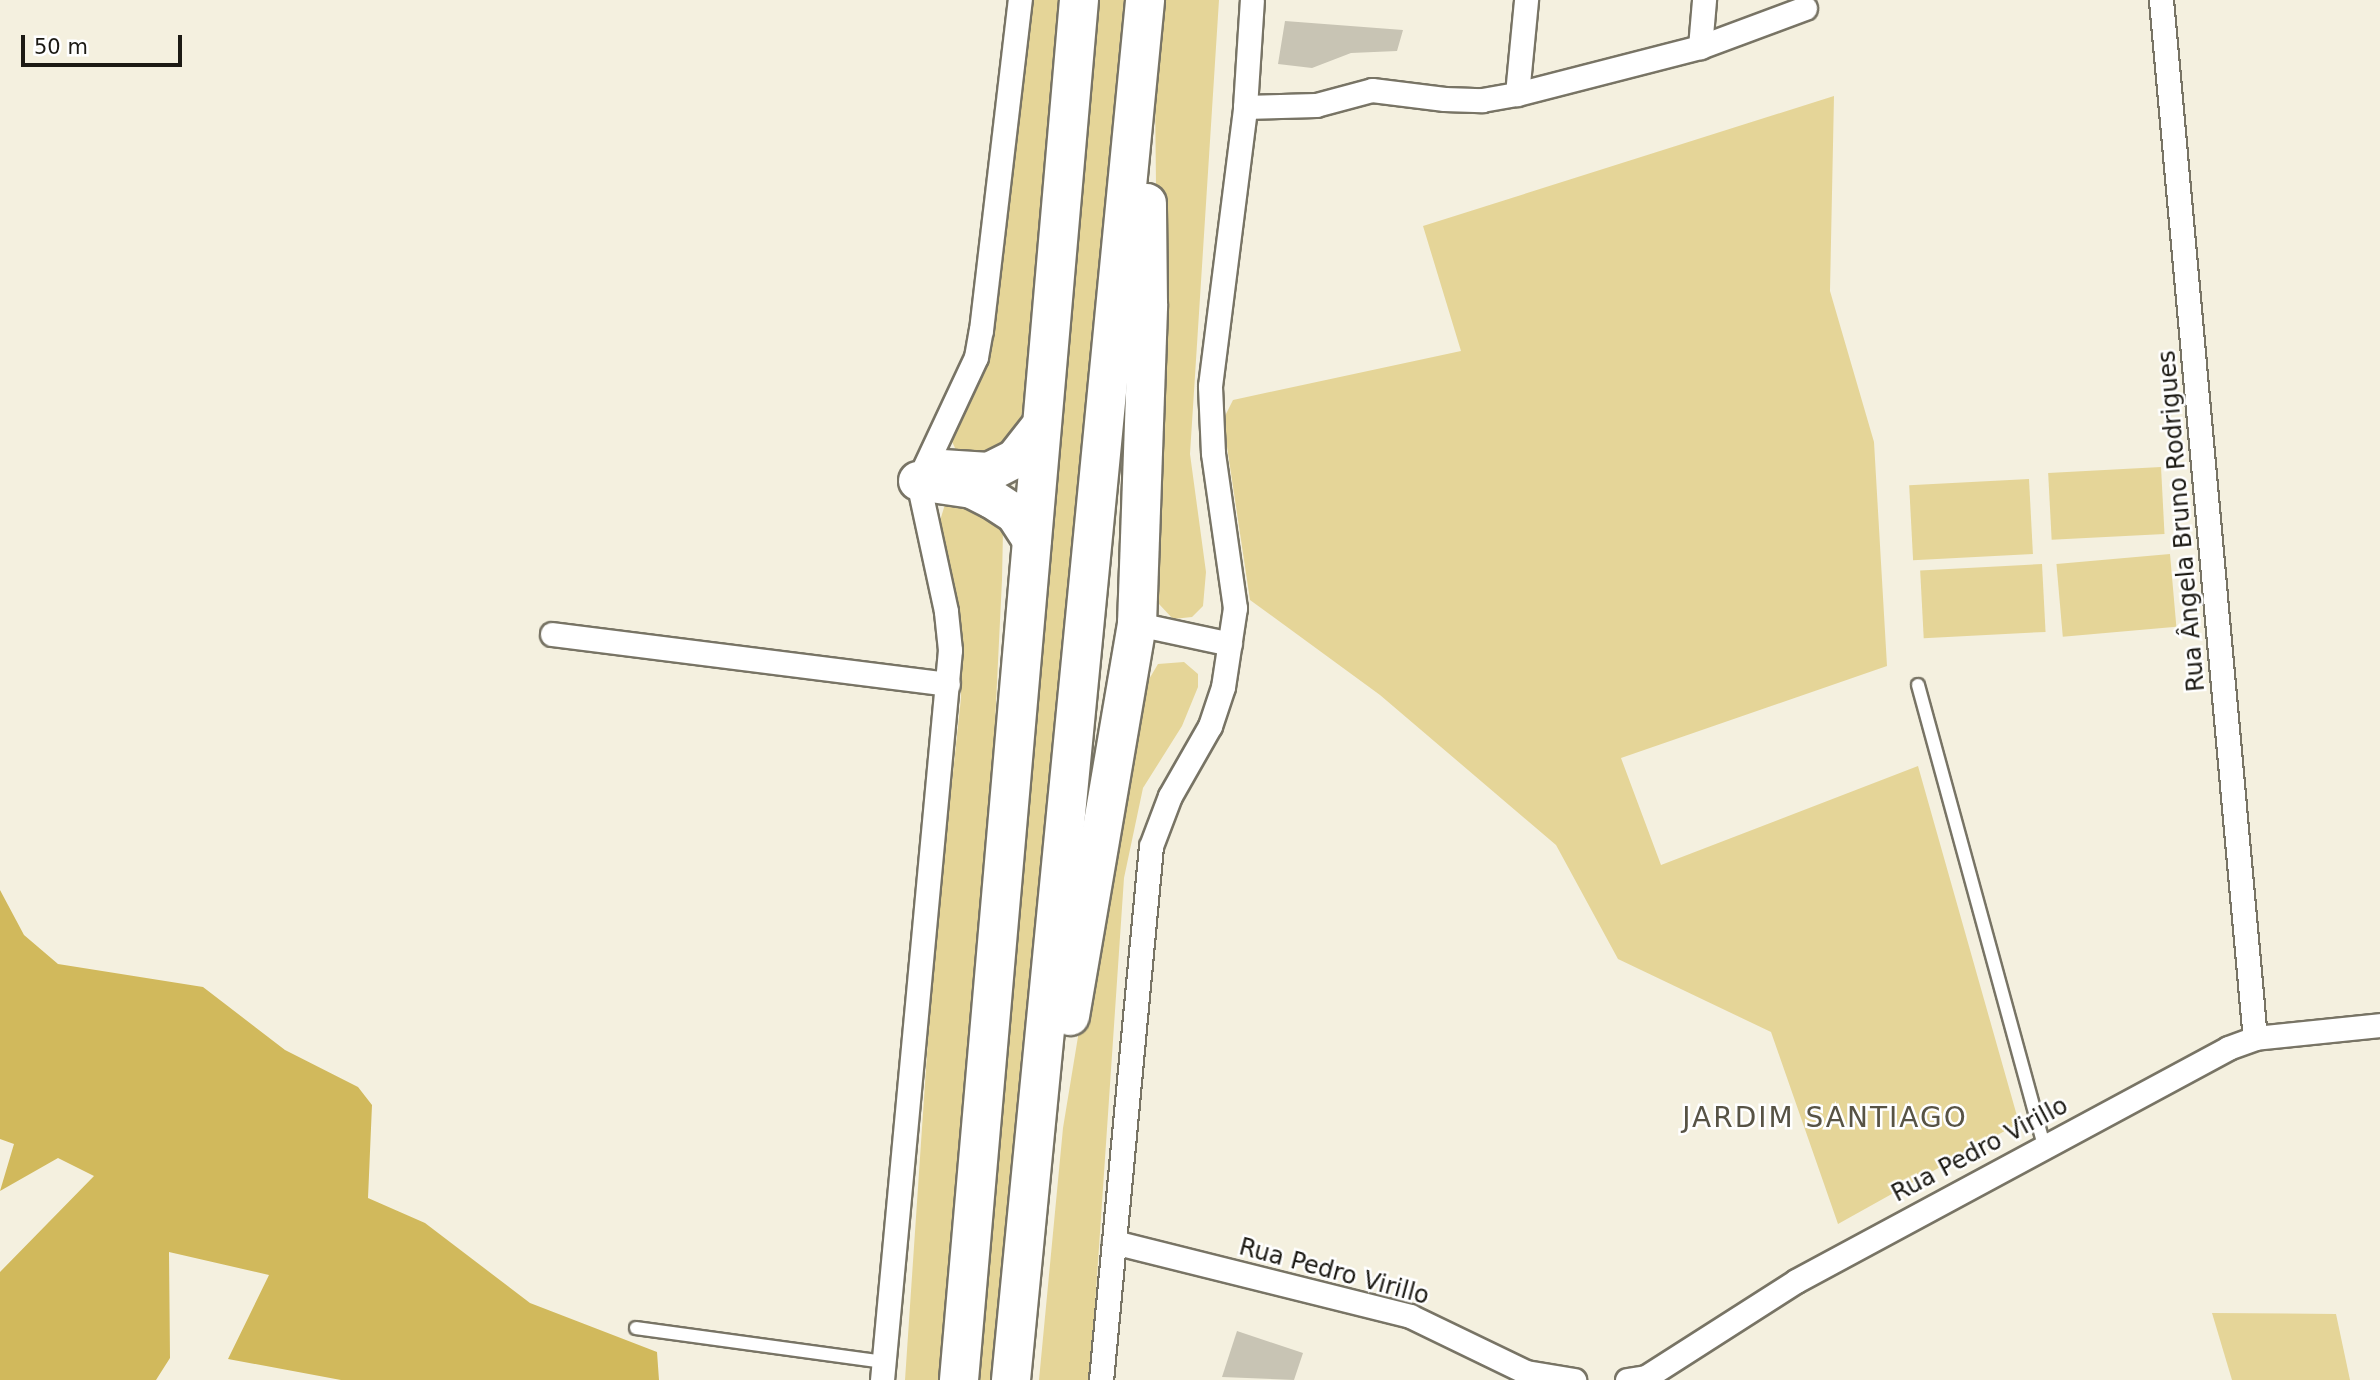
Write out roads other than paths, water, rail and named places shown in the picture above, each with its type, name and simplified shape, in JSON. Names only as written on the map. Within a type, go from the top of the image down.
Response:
[{"type":"highway","points":[[959,1380],[1032,540],[1038,430],[1079,0]]},
{"type":"highway","points":[[1031,1181],[1063,1056],[1137,624],[1148,304],[1145,7]]},
{"type":"highway","points":[[1011,1380],[1145,7]]},
{"type":"highway","points":[[919,473],[989,472],[1016,459],[1038,430]]},
{"type":"highway","points":[[919,473],[972,489],[992,499],[1015,514],[1032,540]]},
{"type":"street","points":[[883,1371],[948,684],[946,611],[919,473],[965,381],[981,330],[1020,0]]},
{"type":"street","points":[[1101,1380],[1151,846],[1170,796],[1210,726],[1230,644],[1236,596],[1213,453],[1210,386],[1245,107],[1252,0]]},
{"type":"street","points":[[1517,94],[1526,0]]},
{"type":"street","points":[[1700,47],[1704,0]]},
{"type":"street","name":"Rua Ângela Bruno Rodrigues","points":[[2161,0],[2255,1038]]},
{"type":"street","points":[[1245,107],[1316,105],[1372,90],[1482,100],[1517,94],[1700,47],[1805,8]]},
{"type":"street","points":[[1137,624],[1230,644]]},
{"type":"street","points":[[552,634],[948,684]]},
{"type":"street","name":"Rua Pedro Virillo","points":[[1627,1380],[1646,1377],[1796,1280],[2228,1048],[2255,1038],[2380,1025]]},
{"type":"street","name":"Rua Pedro Virillo","points":[[1114,1242],[1410,1316],[1526,1372],[1574,1380]]},
{"type":"lane","points":[[1918,685],[2044,1145]]},
{"type":"lane","points":[[636,1328],[883,1371]]},
{"type":"district","name":"JARDIM SANTIAGO","points":[[1825,1118]]}]
